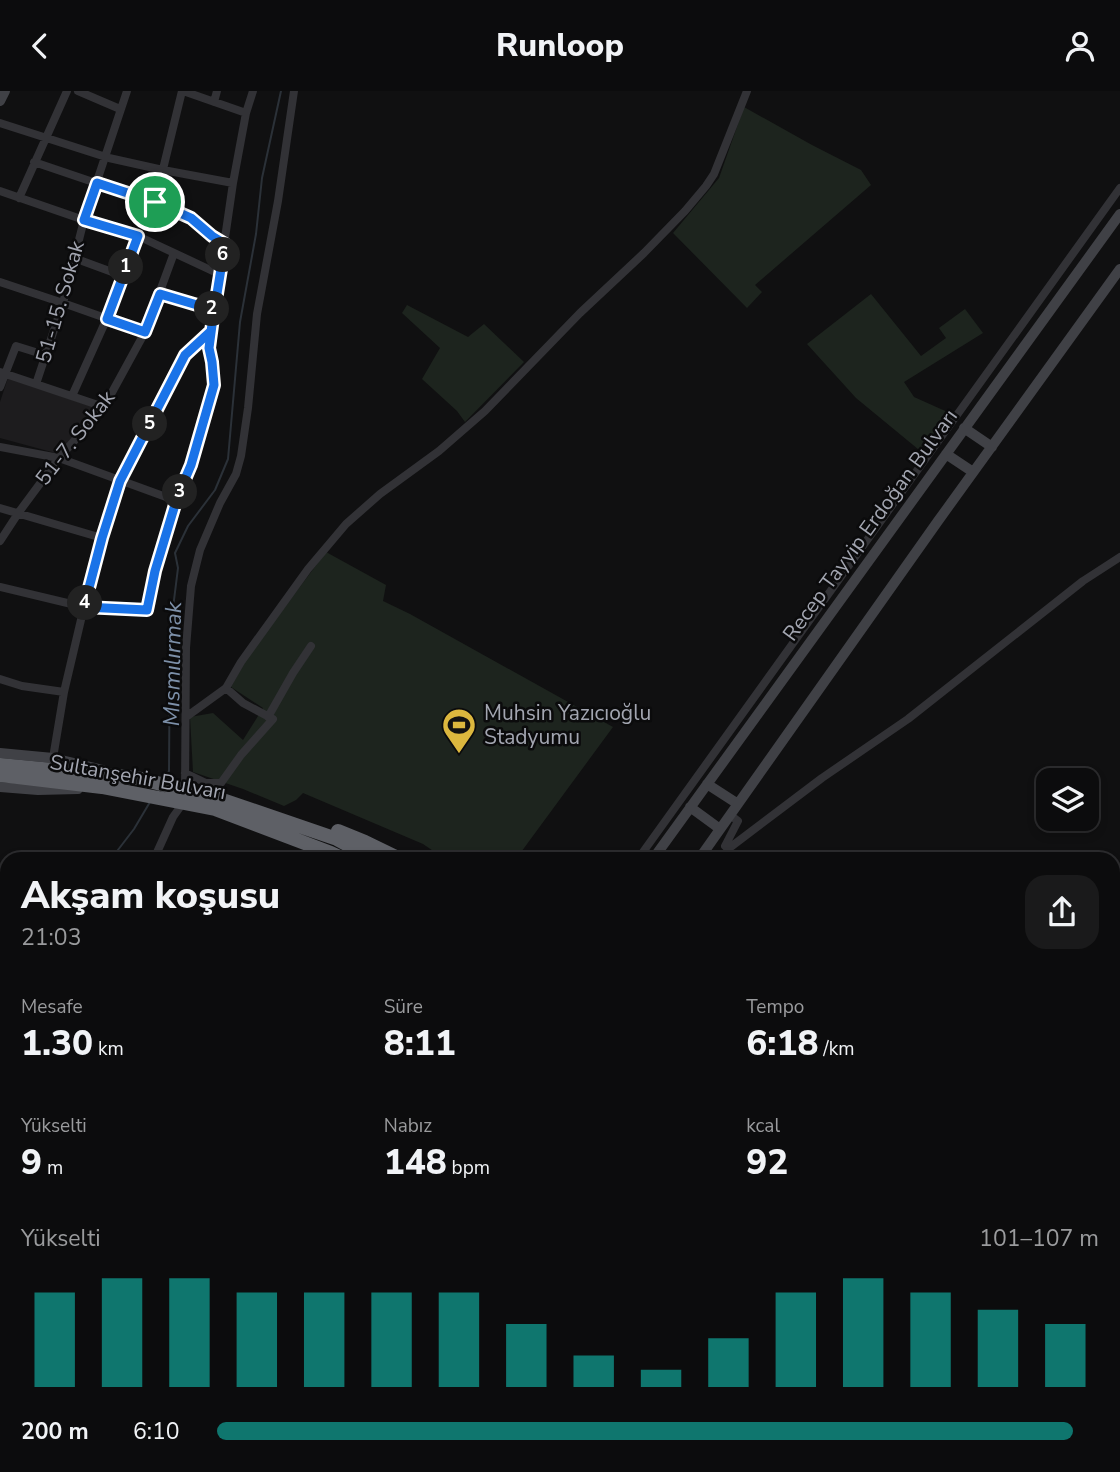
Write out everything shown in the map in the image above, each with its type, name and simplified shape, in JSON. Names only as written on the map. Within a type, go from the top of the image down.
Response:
[{"type":"highway","name":"Sultanşehir Bulvarı","points":[[0,765],[137,778],[327,852]]},
{"type":"highway","name":"Sultanşehir Bulvarı","points":[[0,775],[102,787],[130,793],[218,798],[337,839],[361,852]]},
{"type":"highway","points":[[254,810],[277,812],[334,829],[386,852]]},
{"type":"highway","points":[[303,842],[318,852]]},
{"type":"street","points":[[0,101],[5,91]]},
{"type":"street","points":[[19,198],[67,91]]},
{"type":"street","points":[[78,91],[121,109]]},
{"type":"street","name":"51-15. Sokak","points":[[36,384],[63,303],[84,220],[127,91]]},
{"type":"street","points":[[155,202],[182,91],[246,113]]},
{"type":"street","points":[[214,102],[217,91]]},
{"type":"street","points":[[0,587],[84,607],[147,610],[155,571],[191,465],[214,385],[209,348],[211,331],[233,183],[246,113],[253,91]]},
{"type":"street","points":[[158,852],[173,817],[185,773],[186,648],[191,586],[200,550],[236,474],[241,456],[257,314],[278,201],[294,91]]},
{"type":"street","points":[[186,717],[226,688],[241,662],[308,569],[346,524],[485,411],[580,313],[685,211],[714,174],[747,91]]},
{"type":"street","points":[[0,123],[106,157],[233,183]]},
{"type":"street","points":[[34,162],[155,202],[191,218],[225,244]]},
{"type":"street","points":[[644,852],[695,791],[944,432],[1120,188]]},
{"type":"street","points":[[0,191],[138,236],[219,274]]},
{"type":"street","name":"Recep Tayyip Erdoğan Bulvarı","points":[[658,852],[690,807],[695,791],[708,784],[1120,214]]},
{"type":"street","points":[[72,396],[107,319],[138,236]]},
{"type":"street","name":"51-7. Sokak","points":[[0,541],[59,458],[104,407],[145,332],[174,253]]},
{"type":"street","points":[[74,258],[123,276]]},
{"type":"street","points":[[704,852],[1120,269]]},
{"type":"street","points":[[0,282],[145,332]]},
{"type":"street","points":[[160,294],[214,310]]},
{"type":"street","points":[[53,758],[64,692],[84,607],[120,481],[185,355],[211,331]]},
{"type":"street","points":[[0,387],[2,373],[16,346],[45,355]]},
{"type":"street","points":[[2,373],[104,407]]},
{"type":"street","points":[[964,428],[992,447]]},
{"type":"street","points":[[944,432],[956,441]]},
{"type":"street","points":[[0,447],[59,458],[177,501]]},
{"type":"street","points":[[946,454],[973,472]]},
{"type":"street","points":[[0,508],[102,538]]},
{"type":"street","points":[[730,814],[738,821],[725,846],[728,849],[822,778],[908,719],[1083,581],[1120,557]]},
{"type":"street","points":[[268,717],[311,646]]},
{"type":"street","points":[[0,679],[22,686],[64,692]]},
{"type":"street","points":[[185,773],[206,783],[220,783],[240,755],[273,719],[243,703],[226,688]]},
{"type":"street","points":[[0,753],[53,758],[137,778]]},
{"type":"street","points":[[708,784],[737,804]]},
{"type":"street","points":[[0,787],[47,790],[102,787]]},
{"type":"street","points":[[690,807],[720,829]]},
{"type":"shaded area","points":[[744,107],[861,170],[871,185],[755,285],[762,292],[747,308],[673,233],[719,178]]},
{"type":"shaded area","points":[[871,294],[921,356],[946,338],[939,328],[965,309],[983,333],[904,382],[914,397],[952,414],[924,454],[856,398],[807,344]]},
{"type":"shaded area","points":[[407,305],[468,337],[484,324],[524,362],[465,422],[457,411],[422,379],[440,348],[402,313]]},
{"type":"shaded area","points":[[8,378],[99,409],[59,454],[0,438],[0,402]]},
{"type":"shaded area","name":"Muhsin Yazıcıoğlu Stadyumu","points":[[326,552],[386,585],[383,601],[613,727],[521,852],[435,852],[423,844],[303,793],[284,806],[193,772],[190,717],[213,713],[243,740],[263,708],[231,687],[249,655]]},
{"type":"waterway","name":"Mısmılırmak","points":[[164,780],[169,771],[170,632],[178,568],[175,553],[188,526],[215,490],[228,459],[240,322],[256,234],[262,178],[281,91]]},
{"type":"waterway","name":"Mısmılırmak","points":[[116,852],[150,802]]},
{"type":"place","name":"Muhsin Yazıcıoğlu Stadyumu","points":[[459,755]]},
{"type":"route","points":[[155,202],[97,183],[84,220],[138,236],[107,319],[145,332],[160,294],[214,310],[209,348],[214,385],[191,465],[177,498],[155,571],[147,610],[84,607],[120,481],[185,355],[211,331],[214,310],[219,274],[225,244],[191,218],[155,202]]}]
